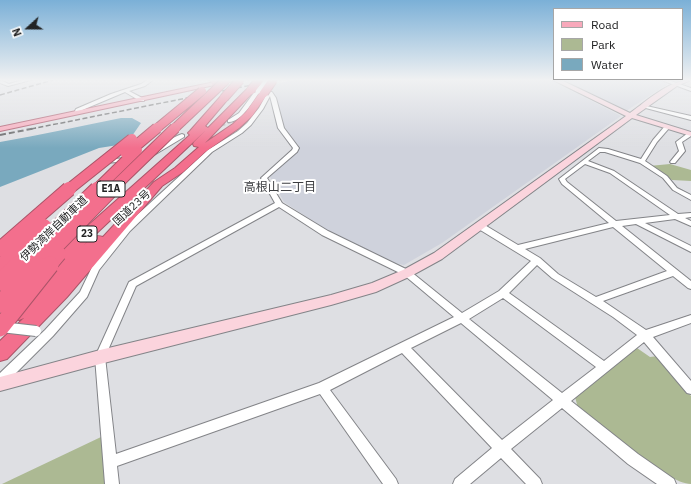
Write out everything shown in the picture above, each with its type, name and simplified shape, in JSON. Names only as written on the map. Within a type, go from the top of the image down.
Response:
[{"type":"highway","points":[[0,249],[65,192],[178,103]]},
{"type":"highway","points":[[0,266],[110,167],[191,103]]},
{"type":"highway","name":"伊勢湾岸自動車道","points":[[0,282],[117,168],[193,103]]},
{"type":"highway","name":"伊勢湾岸自動車道","points":[[0,304],[137,163],[201,103]]},
{"type":"highway","points":[[175,155],[220,103]]},
{"type":"highway","name":"国道23号","points":[[0,313],[175,155],[229,103]]},
{"type":"highway","name":"国道23号","points":[[0,329],[158,184],[242,103]]},
{"type":"highway","points":[[0,353],[61,293],[158,184],[179,170],[200,150],[240,123],[250,103]]},
{"type":"highway","points":[[0,329],[78,230],[199,105]]},
{"type":"main road","points":[[0,129],[130,103]]},
{"type":"street","points":[[77,114],[78,110],[94,103]]},
{"type":"street","points":[[0,381],[49,333],[84,294],[95,269],[127,229],[210,151],[240,132],[241,114],[248,103]]},
{"type":"street","points":[[240,123],[262,109],[265,103]]},
{"type":"street","points":[[275,103],[281,128],[296,148],[295,151],[264,178],[279,204],[325,233],[407,273],[633,460],[669,484]]},
{"type":"street","points":[[601,103],[630,116],[690,134]]},
{"type":"street","points":[[0,384],[100,357],[331,300],[376,287],[407,273],[438,256],[649,103]]},
{"type":"street","points":[[644,106],[691,118]]},
{"type":"street","points":[[642,162],[666,127]]},
{"type":"street","points":[[673,162],[682,151],[679,142],[690,134]]},
{"type":"street","points":[[0,245],[98,162],[141,158],[152,154],[182,136]]},
{"type":"street","points":[[691,198],[675,189],[665,177],[642,162],[606,150],[599,150],[562,179],[564,183],[691,286]]},
{"type":"street","points":[[584,162],[612,172],[677,217],[691,224]]},
{"type":"street","points":[[112,484],[100,357],[132,284],[279,204]]},
{"type":"street","points":[[0,278],[35,242],[44,223],[40,210]]},
{"type":"street","points":[[518,248],[615,224],[691,215]]},
{"type":"street","points":[[638,222],[691,249]]},
{"type":"street","points":[[480,226],[537,260],[555,276],[616,314],[645,335],[690,387]]},
{"type":"street","points":[[110,462],[322,388],[462,318],[503,293],[537,260]]},
{"type":"street","points":[[594,301],[674,272]]},
{"type":"street","points":[[503,293],[604,367]]},
{"type":"street","points":[[460,484],[501,449],[645,335],[691,319]]},
{"type":"street","points":[[0,329],[49,333]]},
{"type":"street","points":[[404,348],[535,484]]},
{"type":"street","points":[[322,388],[390,484]]},
{"type":"shaded area","points":[[276,103],[595,103],[621,116],[442,243],[404,265],[394,263],[326,230],[284,202],[269,175],[299,146],[283,127]]},
{"type":"shaded area","points":[[607,103],[639,103],[626,111]]},
{"type":"green space","points":[[670,164],[691,170],[691,181],[672,180],[649,166]]},
{"type":"green space","points":[[637,348],[650,357],[658,356],[691,396],[691,484],[666,475],[617,440],[578,408],[575,397]]},
{"type":"green space","points":[[101,437],[106,484],[2,484]]},
{"type":"water","points":[[121,118],[132,118],[141,123],[132,136],[118,145],[99,148],[0,187],[0,142]]},
{"type":"tunnel","points":[[213,127],[230,121]]},
{"type":"railway","points":[[31,129],[164,103]]},
{"type":"railway","points":[[0,135],[36,128]]},
{"type":"district","name":"高根山二丁目","points":[[280,188]]}]
